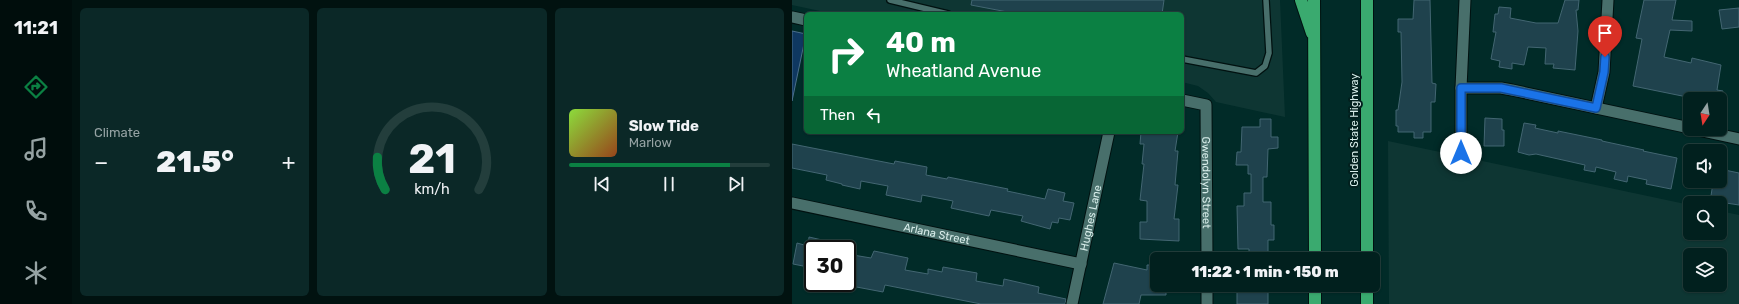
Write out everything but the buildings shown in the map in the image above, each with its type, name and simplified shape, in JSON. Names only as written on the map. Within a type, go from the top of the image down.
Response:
[{"type":"highway","points":[[1301,0],[1315,41]]},
{"type":"highway","points":[[1314,0],[1315,252]]},
{"type":"highway","name":"Golden State Highway","points":[[1367,0],[1367,252]]},
{"type":"highway","points":[[1367,83],[1372,0]]},
{"type":"highway","points":[[1315,292],[1315,304]]},
{"type":"highway","points":[[1367,292],[1367,304]]},
{"type":"street","points":[[1461,153],[1461,88],[1465,0]]},
{"type":"street","points":[[1596,108],[1604,72],[1608,0]]},
{"type":"street","points":[[792,17],[804,20]]},
{"type":"street","points":[[1461,88],[1501,88],[1683,127]]},
{"type":"street","name":"Gwendolyn Street","points":[[1184,100],[1206,105],[1207,252]]},
{"type":"street","name":"Hughes Lane","points":[[1072,304],[1109,134]]},
{"type":"street","points":[[1725,136],[1739,139]]},
{"type":"street","name":"Arlana Street","points":[[792,203],[1081,264]]},
{"type":"street","points":[[1207,292],[1207,304]]},
{"type":"lane","points":[[890,0],[940,12]]},
{"type":"lane","points":[[1184,59],[1256,73],[1265,66],[1269,53],[1266,0]]},
{"type":"shaded area","points":[[792,0],[1280,0],[1285,117],[1216,102],[1208,93],[1198,86],[1184,82],[1184,12],[825,12],[792,5]]},
{"type":"shaded area","points":[[1388,141],[1683,204],[1683,240],[1727,240],[1727,212],[1739,215],[1739,304],[1389,304]]},
{"type":"water","points":[[792,31],[804,34],[804,44],[792,101]]},
{"type":"route","points":[[1461,153],[1461,88],[1501,88],[1596,108],[1604,72],[1605,57]]}]
